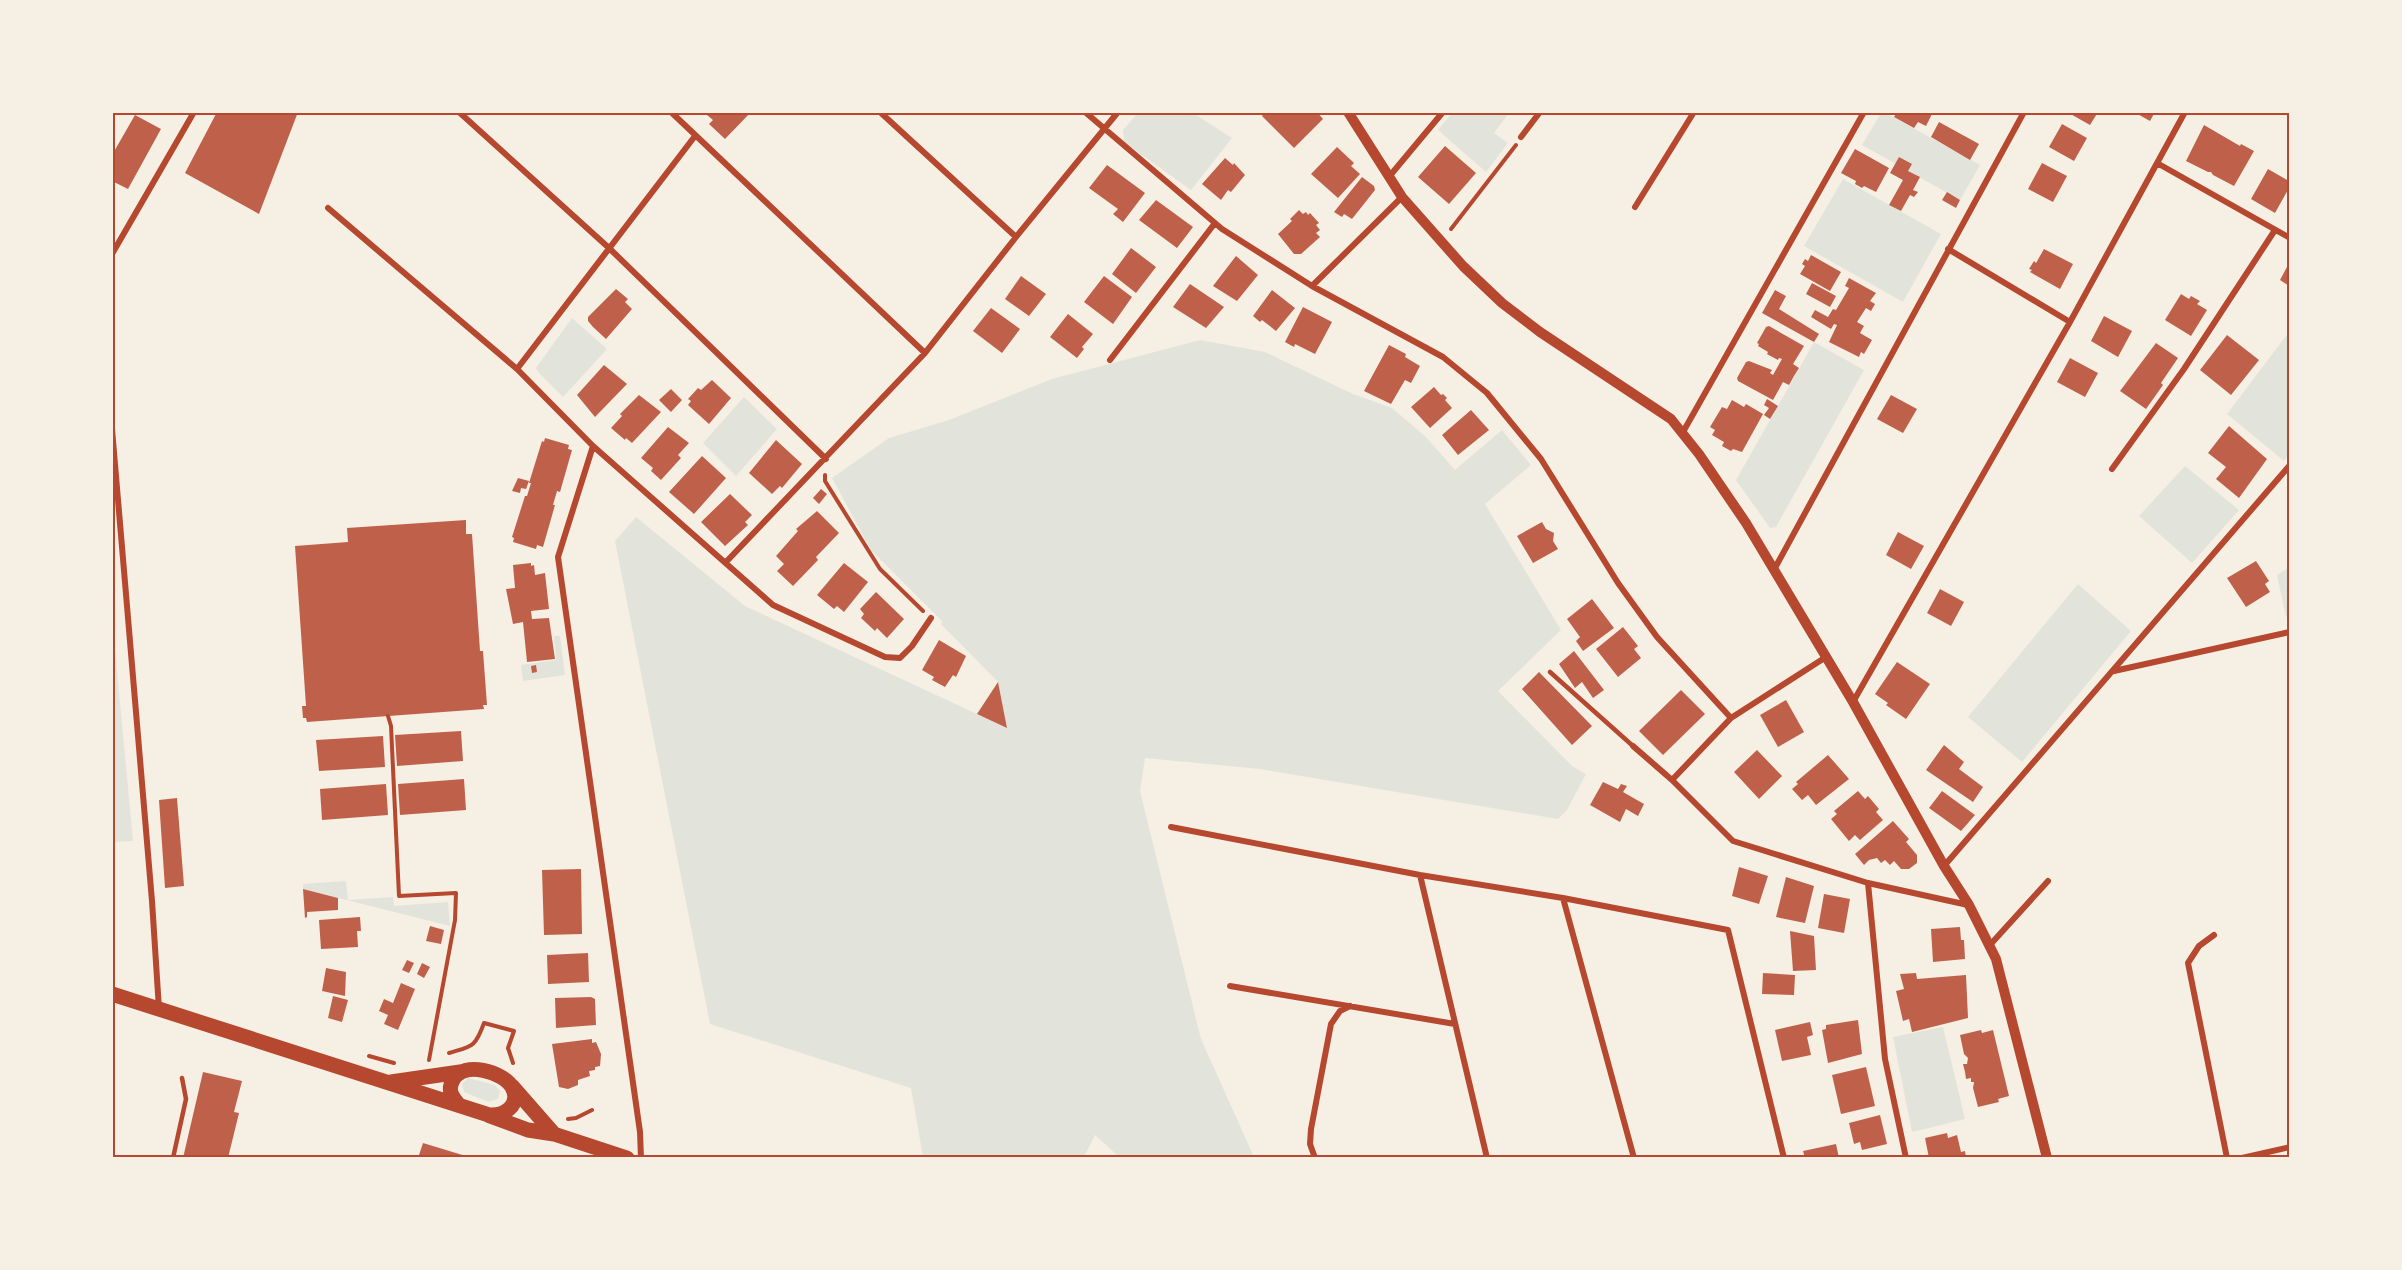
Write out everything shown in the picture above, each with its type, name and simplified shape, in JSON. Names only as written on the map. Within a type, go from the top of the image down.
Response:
[{"type":"main road","points":[[112,994],[459,1105],[528,1130],[554,1134],[627,1158]]},
{"type":"main road","points":[[387,1083],[460,1072],[468,1068],[477,1069],[504,1079],[554,1134]]},
{"type":"main road","points":[[459,1105],[450,1092],[451,1084],[460,1072]]},
{"type":"main road","points":[[489,1115],[500,1116],[508,1111],[515,1095],[512,1086]]},
{"type":"street","points":[[112,254],[195,112]]},
{"type":"street","points":[[459,112],[609,248],[826,459]]},
{"type":"street","points":[[671,112],[925,353]]},
{"type":"street","points":[[880,112],[1016,237]]},
{"type":"street","points":[[1085,112],[1103,130],[1215,223],[1312,286],[1443,357],[1487,393],[1541,459],[1618,583],[1657,637],[1731,718]]},
{"type":"street","points":[[726,562],[925,353],[1118,112]]},
{"type":"street","points":[[1348,112],[1402,197],[1441,242],[1502,303],[1540,332],[1671,418],[1683,432],[1775,568],[1944,866],[1969,905],[1996,959],[2047,1158]]},
{"type":"street","points":[[1388,178],[1443,112]]},
{"type":"street","points":[[1521,137],[1540,112]]},
{"type":"street","points":[[1635,207],[1694,112]]},
{"type":"street","points":[[1683,432],[1864,112]]},
{"type":"street","points":[[1775,568],[2024,112]]},
{"type":"street","points":[[1853,702],[2070,322],[2185,112]]},
{"type":"street","points":[[517,369],[695,136]]},
{"type":"street","points":[[2157,164],[2289,238]]},
{"type":"street","points":[[1312,286],[1402,197]]},
{"type":"street","points":[[328,208],[517,369],[593,446],[773,605],[885,657],[900,658],[912,646],[931,618]]},
{"type":"street","points":[[1110,360],[1215,223]]},
{"type":"street","points":[[2112,469],[2184,369],[2275,230]]},
{"type":"street","points":[[1948,249],[2070,322]]},
{"type":"street","points":[[112,429],[159,1009]]},
{"type":"street","points":[[593,446],[558,557],[640,1132],[641,1158]]},
{"type":"street","points":[[1944,866],[2289,465]]},
{"type":"street","points":[[2114,671],[2289,632]]},
{"type":"street","points":[[1672,780],[1731,718],[1827,657]]},
{"type":"street","points":[[1633,746],[1672,780],[1733,842],[1868,883],[1969,905]]},
{"type":"street","points":[[1171,826],[1420,875],[1563,898],[1728,930],[1784,1158]]},
{"type":"street","points":[[1420,875],[1487,1158]]},
{"type":"street","points":[[1989,946],[2048,881]]},
{"type":"street","points":[[1868,883],[1885,1059],[1906,1158]]},
{"type":"street","points":[[1563,898],[1634,1158]]},
{"type":"street","points":[[2214,935],[2199,946],[2188,963],[2227,1158]]},
{"type":"street","points":[[1230,986],[1455,1024]]},
{"type":"street","points":[[1315,1158],[1310,1144],[1311,1129],[1331,1024],[1340,1011],[1350,1006]]},
{"type":"street","points":[[2242,1158],[2289,1147]]},
{"type":"lane","points":[[1550,672],[1633,746]]},
{"type":"lane","points":[[173,1158],[186,1099],[182,1078]]},
{"type":"path","points":[[1441,242],[1521,137]]},
{"type":"path","points":[[826,459],[825,481],[867,551],[880,569],[931,618]]},
{"type":"path","points":[[388,716],[391,726],[399,896],[456,893],[455,920],[429,1058]]},
{"type":"shaded area","points":[[1138,113],[1193,113],[1232,138],[1191,190],[1124,142],[1123,130]]},
{"type":"shaded area","points":[[1452,113],[1509,113],[1494,133],[1508,143],[1486,172],[1438,130]]},
{"type":"shaded area","points":[[1881,113],[1886,113],[1980,165],[1960,200],[1862,145]]},
{"type":"shaded area","points":[[1843,179],[1941,234],[1903,302],[1804,246]]},
{"type":"shaded area","points":[[572,318],[607,349],[563,397],[536,368]]},
{"type":"shaded area","points":[[2289,332],[2290,453],[2284,461],[2227,414]]},
{"type":"shaded area","points":[[1200,340],[1265,352],[1353,394],[1392,408],[1426,437],[1455,470],[1502,430],[1531,465],[1485,504],[1561,630],[1498,691],[1572,766],[1586,774],[1567,810],[1558,819],[1260,769],[1145,758],[1140,791],[1201,1039],[1254,1157],[1119,1157],[1095,1135],[1084,1157],[923,1157],[911,1088],[710,1024],[615,541],[636,517],[745,606],[1007,728],[998,682],[941,624],[942,621],[871,550],[832,478],[889,438],[949,420],[1052,379]]},
{"type":"shaded area","points":[[1814,342],[1864,370],[1776,527],[1770,528],[1736,480]]},
{"type":"shaded area","points":[[744,397],[777,429],[736,476],[703,443]]},
{"type":"shaded area","points":[[2185,466],[2239,510],[2192,563],[2139,516]]},
{"type":"shaded area","points":[[2289,567],[2289,616],[2286,617],[2277,575]]},
{"type":"shaded area","points":[[2078,584],[2131,631],[2022,762],[1968,717]]},
{"type":"shaded area","points":[[112,617],[133,841],[113,842],[112,842]]},
{"type":"shaded area","points":[[554,636],[560,636],[565,675],[523,681],[521,665],[556,660]]},
{"type":"shaded area","points":[[346,881],[348,900],[393,897],[394,906],[448,902],[450,926],[303,889],[303,884]]},
{"type":"shaded area","points":[[1943,1027],[1965,1119],[1912,1132],[1893,1037]]},
{"type":"shaded area","points":[[468,1078],[495,1085],[500,1091],[498,1099],[489,1102],[464,1092],[462,1084]]},
{"type":"building","points":[[217,112],[298,112],[259,214],[185,173]]},
{"type":"building","points":[[710,112],[751,112],[725,139],[709,124],[713,120],[707,115]]},
{"type":"building","points":[[1265,112],[1317,112],[1323,119],[1294,148],[1262,116]]},
{"type":"building","points":[[1897,112],[1933,112],[1926,126],[1918,122],[1914,128],[1894,117]]},
{"type":"building","points":[[2067,112],[2098,112],[2090,125]]},
{"type":"building","points":[[2134,112],[2155,112],[2150,121]]},
{"type":"building","points":[[135,115],[161,129],[128,189],[112,181],[112,155]]},
{"type":"building","points":[[1939,122],[1979,144],[1970,160],[1931,137]]},
{"type":"building","points":[[2062,124],[2087,138],[2074,161],[2049,147]]},
{"type":"building","points":[[2204,125],[2240,146],[2241,144],[2254,151],[2234,186],[2186,161]]},
{"type":"building","points":[[1445,146],[1476,173],[1449,204],[1418,177]]},
{"type":"building","points":[[1337,147],[1354,163],[1351,166],[1360,174],[1338,198],[1311,174]]},
{"type":"building","points":[[1855,149],[1889,168],[1876,192],[1864,186],[1862,188],[1855,184],[1856,181],[1841,173]]},
{"type":"building","points":[[1899,157],[1912,164],[1908,171],[1920,177],[1913,190],[1918,192],[1914,197],[1910,195],[1901,211],[1889,205],[1903,180],[1890,173]]},
{"type":"building","points":[[1225,158],[1233,165],[1234,163],[1245,175],[1231,192],[1228,190],[1221,200],[1202,184]]},
{"type":"building","points":[[2042,163],[2067,176],[2053,202],[2028,189]]},
{"type":"building","points":[[1107,165],[1145,193],[1123,222],[1113,214],[1118,209],[1089,188]]},
{"type":"building","points":[[2268,169],[2289,181],[2289,188],[2275,213],[2251,199]]},
{"type":"building","points":[[1362,177],[1374,186],[1375,190],[1352,219],[1334,212]]},
{"type":"building","points":[[1947,192],[1960,200],[1956,208],[1942,200]]},
{"type":"building","points":[[1156,200],[1193,227],[1177,248],[1139,220]]},
{"type":"building","points":[[1299,210],[1303,214],[1310,213],[1319,223],[1316,225],[1320,230],[1316,233],[1320,237],[1301,254],[1294,254],[1278,234],[1292,221],[1290,219]]},
{"type":"building","points":[[1131,248],[1156,267],[1136,293],[1112,274]]},
{"type":"building","points":[[2044,249],[2073,264],[2060,289],[2030,272],[2032,270],[2029,269],[2034,261],[2036,263]]},
{"type":"building","points":[[1811,255],[1841,272],[1830,291],[1800,274],[1805,266],[1802,264],[1805,259],[1808,261]]},
{"type":"building","points":[[1236,256],[1258,275],[1237,301],[1213,286]]},
{"type":"building","points":[[2289,263],[2289,286],[2280,280]]},
{"type":"building","points":[[1021,276],[1046,294],[1029,316],[1005,299]]},
{"type":"building","points":[[1104,276],[1132,297],[1113,324],[1084,302]]},
{"type":"building","points":[[1849,278],[1876,293],[1870,301],[1875,304],[1871,311],[1866,308],[1857,322],[1864,326],[1860,333],[1872,340],[1864,354],[1861,352],[1859,357],[1829,342],[1837,325],[1834,324],[1831,329],[1811,317],[1815,310],[1828,317],[1833,309],[1836,310],[1849,288],[1845,286]]},
{"type":"building","points":[[1812,283],[1836,296],[1830,307],[1806,294]]},
{"type":"building","points":[[1190,284],[1224,307],[1206,328],[1173,307]]},
{"type":"building","points":[[616,289],[628,299],[625,302],[632,309],[606,339],[588,321],[588,317]]},
{"type":"building","points":[[1272,290],[1295,308],[1276,331],[1253,316]]},
{"type":"building","points":[[1775,290],[1786,296],[1779,309],[1819,334],[1814,342],[1762,313]]},
{"type":"building","points":[[2181,294],[2189,299],[2191,296],[2200,301],[2197,304],[2207,310],[2191,336],[2165,320]]},
{"type":"building","points":[[1303,307],[1332,322],[1315,354],[1295,344],[1294,347],[1285,342]]},
{"type":"building","points":[[991,308],[1020,329],[1002,353],[973,331]]},
{"type":"building","points":[[1068,314],[1093,334],[1082,347],[1084,349],[1077,358],[1050,337]]},
{"type":"building","points":[[2104,316],[2132,331],[2118,357],[2091,341]]},
{"type":"building","points":[[1769,326],[1804,346],[1793,364],[1799,368],[1789,385],[1783,382],[1773,400],[1738,381],[1737,378],[1746,362],[1749,361],[1772,370],[1770,373],[1773,375],[1782,359],[1778,360],[1767,354],[1768,352],[1757,343],[1766,327]]},
{"type":"building","points":[[2227,335],[2259,360],[2231,395],[2200,370]]},
{"type":"building","points":[[2156,343],[2178,358],[2146,409],[2120,391]]},
{"type":"building","points":[[1389,345],[1406,354],[1405,357],[1420,366],[1411,383],[1405,380],[1391,404],[1364,391]]},
{"type":"building","points":[[2070,358],[2098,373],[2085,397],[2057,382]]},
{"type":"building","points":[[604,365],[627,384],[595,417],[577,395]]},
{"type":"building","points":[[712,380],[731,398],[709,424],[688,405],[691,401],[688,399],[698,388],[701,390]]},
{"type":"building","points":[[1434,387],[1447,398],[1445,400],[1452,408],[1430,428],[1411,407]]},
{"type":"building","points":[[671,389],[682,400],[671,412],[659,400]]},
{"type":"building","points":[[639,395],[661,412],[632,443],[611,428],[622,416],[620,414]]},
{"type":"building","points":[[1891,395],[1917,409],[1903,433],[1877,419]]},
{"type":"building","points":[[1767,399],[1778,406],[1770,419],[1764,415],[1769,408],[1764,405]]},
{"type":"building","points":[[1732,400],[1744,407],[1746,404],[1763,414],[1742,452],[1733,449],[1731,451],[1722,446],[1724,442],[1712,435],[1715,430],[1710,427],[1722,407],[1727,409]]},
{"type":"building","points":[[1471,410],[1489,430],[1458,455],[1442,435]]},
{"type":"building","points":[[2229,426],[2267,459],[2239,498],[2216,479],[2226,467],[2208,453]]},
{"type":"building","points":[[668,427],[689,443],[678,455],[681,458],[661,480],[651,471],[653,468],[641,458]]},
{"type":"building","points":[[545,438],[569,445],[568,449],[572,450],[560,492],[557,491],[543,547],[537,545],[536,549],[513,542],[512,537],[525,496],[527,496],[542,441],[544,442]]},
{"type":"building","points":[[776,440],[802,464],[782,488],[780,486],[772,494],[749,473]]},
{"type":"building","points":[[702,456],[726,478],[694,514],[669,492]]},
{"type":"building","points":[[518,478],[529,481],[526,489],[521,488],[520,493],[512,491]]},
{"type":"building","points":[[821,489],[827,494],[819,504],[813,498]]},
{"type":"building","points":[[730,494],[752,515],[745,522],[748,525],[725,546],[701,522]]},
{"type":"building","points":[[817,511],[839,533],[816,557],[818,560],[793,586],[777,571],[784,564],[776,556],[798,531],[796,529]]},
{"type":"building","points":[[466,520],[466,534],[472,534],[480,651],[483,651],[487,705],[483,705],[484,709],[307,722],[306,718],[303,718],[302,706],[306,706],[295,546],[348,542],[347,528]]},
{"type":"building","points":[[1542,522],[1546,529],[1554,533],[1553,541],[1558,549],[1533,563],[1517,536]]},
{"type":"building","points":[[1898,532],[1924,546],[1911,569],[1886,555]]},
{"type":"building","points":[[2256,561],[2269,581],[2265,584],[2270,592],[2246,607],[2227,578]]},
{"type":"building","points":[[531,563],[531,566],[534,565],[535,575],[545,573],[549,609],[531,611],[532,619],[549,618],[555,659],[527,662],[523,622],[513,624],[506,589],[515,588],[513,565]]},
{"type":"building","points":[[844,563],[868,582],[844,612],[837,606],[834,609],[817,595]]},
{"type":"building","points":[[1940,589],[1964,602],[1951,626],[1927,613]]},
{"type":"building","points":[[876,592],[904,619],[887,638],[877,628],[875,631],[861,618],[864,614],[860,609]]},
{"type":"building","points":[[1592,599],[1614,628],[1583,651],[1576,641],[1580,637],[1567,619]]},
{"type":"building","points":[[1623,627],[1638,646],[1634,649],[1641,658],[1618,677],[1596,649]]},
{"type":"building","points":[[939,640],[966,656],[956,677],[953,675],[945,687],[932,680],[934,677],[922,670]]},
{"type":"building","points":[[1574,651],[1604,690],[1593,698],[1582,682],[1575,688],[1559,664]]},
{"type":"building","points":[[1897,662],[1930,684],[1906,719],[1875,694]]},
{"type":"building","points":[[536,665],[537,672],[532,673],[531,666]]},
{"type":"building","points":[[1539,672],[1592,726],[1572,745],[1522,689]]},
{"type":"building","points":[[998,682],[1007,728],[977,714]]},
{"type":"building","points":[[1681,690],[1705,714],[1663,755],[1639,731]]},
{"type":"building","points":[[1786,700],[1804,732],[1778,747],[1760,715]]},
{"type":"building","points":[[461,731],[463,761],[397,766],[395,735]]},
{"type":"building","points":[[383,736],[385,767],[319,771],[316,740]]},
{"type":"building","points":[[1944,745],[1964,762],[1959,769],[1983,787],[1973,802],[1926,770]]},
{"type":"building","points":[[1757,750],[1782,776],[1759,799],[1734,772]]},
{"type":"building","points":[[1828,755],[1849,779],[1816,805],[1808,795],[1802,800],[1792,789],[1798,784],[1796,782]]},
{"type":"building","points":[[464,779],[466,810],[400,815],[398,784]]},
{"type":"building","points":[[1603,782],[1618,789],[1621,784],[1627,786],[1623,792],[1644,804],[1638,816],[1626,809],[1620,822],[1590,805]]},
{"type":"building","points":[[386,784],[388,815],[322,820],[320,789]]},
{"type":"building","points":[[1858,791],[1865,799],[1868,796],[1879,809],[1876,812],[1883,820],[1860,840],[1855,835],[1849,841],[1831,819],[1837,814],[1834,811]]},
{"type":"building","points":[[1942,791],[1975,815],[1961,831],[1929,808]]},
{"type":"building","points":[[177,798],[184,886],[165,888],[159,800]]},
{"type":"building","points":[[1893,821],[1909,839],[1906,842],[1917,855],[1917,863],[1909,869],[1901,869],[1894,861],[1890,865],[1885,860],[1881,863],[1877,858],[1869,860],[1864,865],[1855,854]]},
{"type":"building","points":[[1739,867],[1768,876],[1759,904],[1732,896]]},
{"type":"building","points":[[581,869],[582,934],[544,935],[542,870]]},
{"type":"building","points":[[1786,877],[1814,886],[1805,923],[1776,917]]},
{"type":"building","points":[[303,889],[338,898],[338,910],[307,912],[305,918]]},
{"type":"building","points":[[1824,894],[1850,899],[1844,933],[1818,928]]},
{"type":"building","points":[[360,917],[361,931],[357,931],[358,947],[321,949],[319,920]]},
{"type":"building","points":[[430,926],[444,930],[441,944],[426,941]]},
{"type":"building","points":[[1960,927],[1961,940],[1964,940],[1965,959],[1933,962],[1931,929]]},
{"type":"building","points":[[1790,931],[1814,936],[1816,970],[1793,971]]},
{"type":"building","points":[[588,953],[589,982],[548,984],[547,955]]},
{"type":"building","points":[[407,960],[414,963],[409,973],[402,970]]},
{"type":"building","points":[[422,963],[430,967],[424,978],[417,974]]},
{"type":"building","points":[[326,968],[346,972],[345,996],[322,991]]},
{"type":"building","points":[[1763,973],[1795,975],[1794,995],[1762,994]]},
{"type":"building","points":[[1916,973],[1917,979],[1966,975],[1968,1018],[1912,1032],[1909,1019],[1903,1021],[1896,991],[1904,989],[1900,974]]},
{"type":"building","points":[[401,983],[415,989],[398,1030],[384,1024],[388,1015],[379,1011],[384,999],[393,1003]]},
{"type":"building","points":[[333,996],[348,1000],[342,1022],[328,1018]]},
{"type":"building","points":[[591,997],[595,999],[596,1025],[556,1028],[555,998]]},
{"type":"building","points":[[1858,1020],[1862,1054],[1828,1063],[1822,1030],[1826,1029],[1826,1025]]},
{"type":"building","points":[[1810,1022],[1813,1035],[1807,1037],[1811,1055],[1782,1061],[1775,1030]]},
{"type":"building","points":[[1981,1030],[1982,1033],[1993,1030],[2009,1096],[1998,1099],[1999,1102],[1978,1107],[1973,1088],[1974,1082],[1971,1082],[1971,1078],[1966,1079],[1963,1064],[1967,1064],[1968,1058],[1964,1054],[1960,1035]]},
{"type":"building","points":[[592,1039],[592,1043],[596,1042],[601,1054],[600,1066],[589,1071],[590,1076],[578,1080],[578,1085],[568,1089],[559,1087],[552,1044]]},
{"type":"building","points":[[1866,1067],[1875,1106],[1841,1114],[1832,1075]]},
{"type":"building","points":[[203,1072],[242,1081],[234,1112],[239,1113],[228,1158],[183,1158]]},
{"type":"building","points":[[1880,1115],[1887,1144],[1862,1150],[1860,1142],[1854,1144],[1849,1123]]},
{"type":"building","points":[[1947,1133],[1948,1138],[1957,1135],[1961,1152],[1965,1151],[1966,1158],[1929,1158],[1925,1138]]},
{"type":"building","points":[[423,1143],[469,1157],[469,1158],[418,1158]]},
{"type":"building","points":[[1836,1144],[1839,1158],[1805,1158],[1803,1151]]}]
